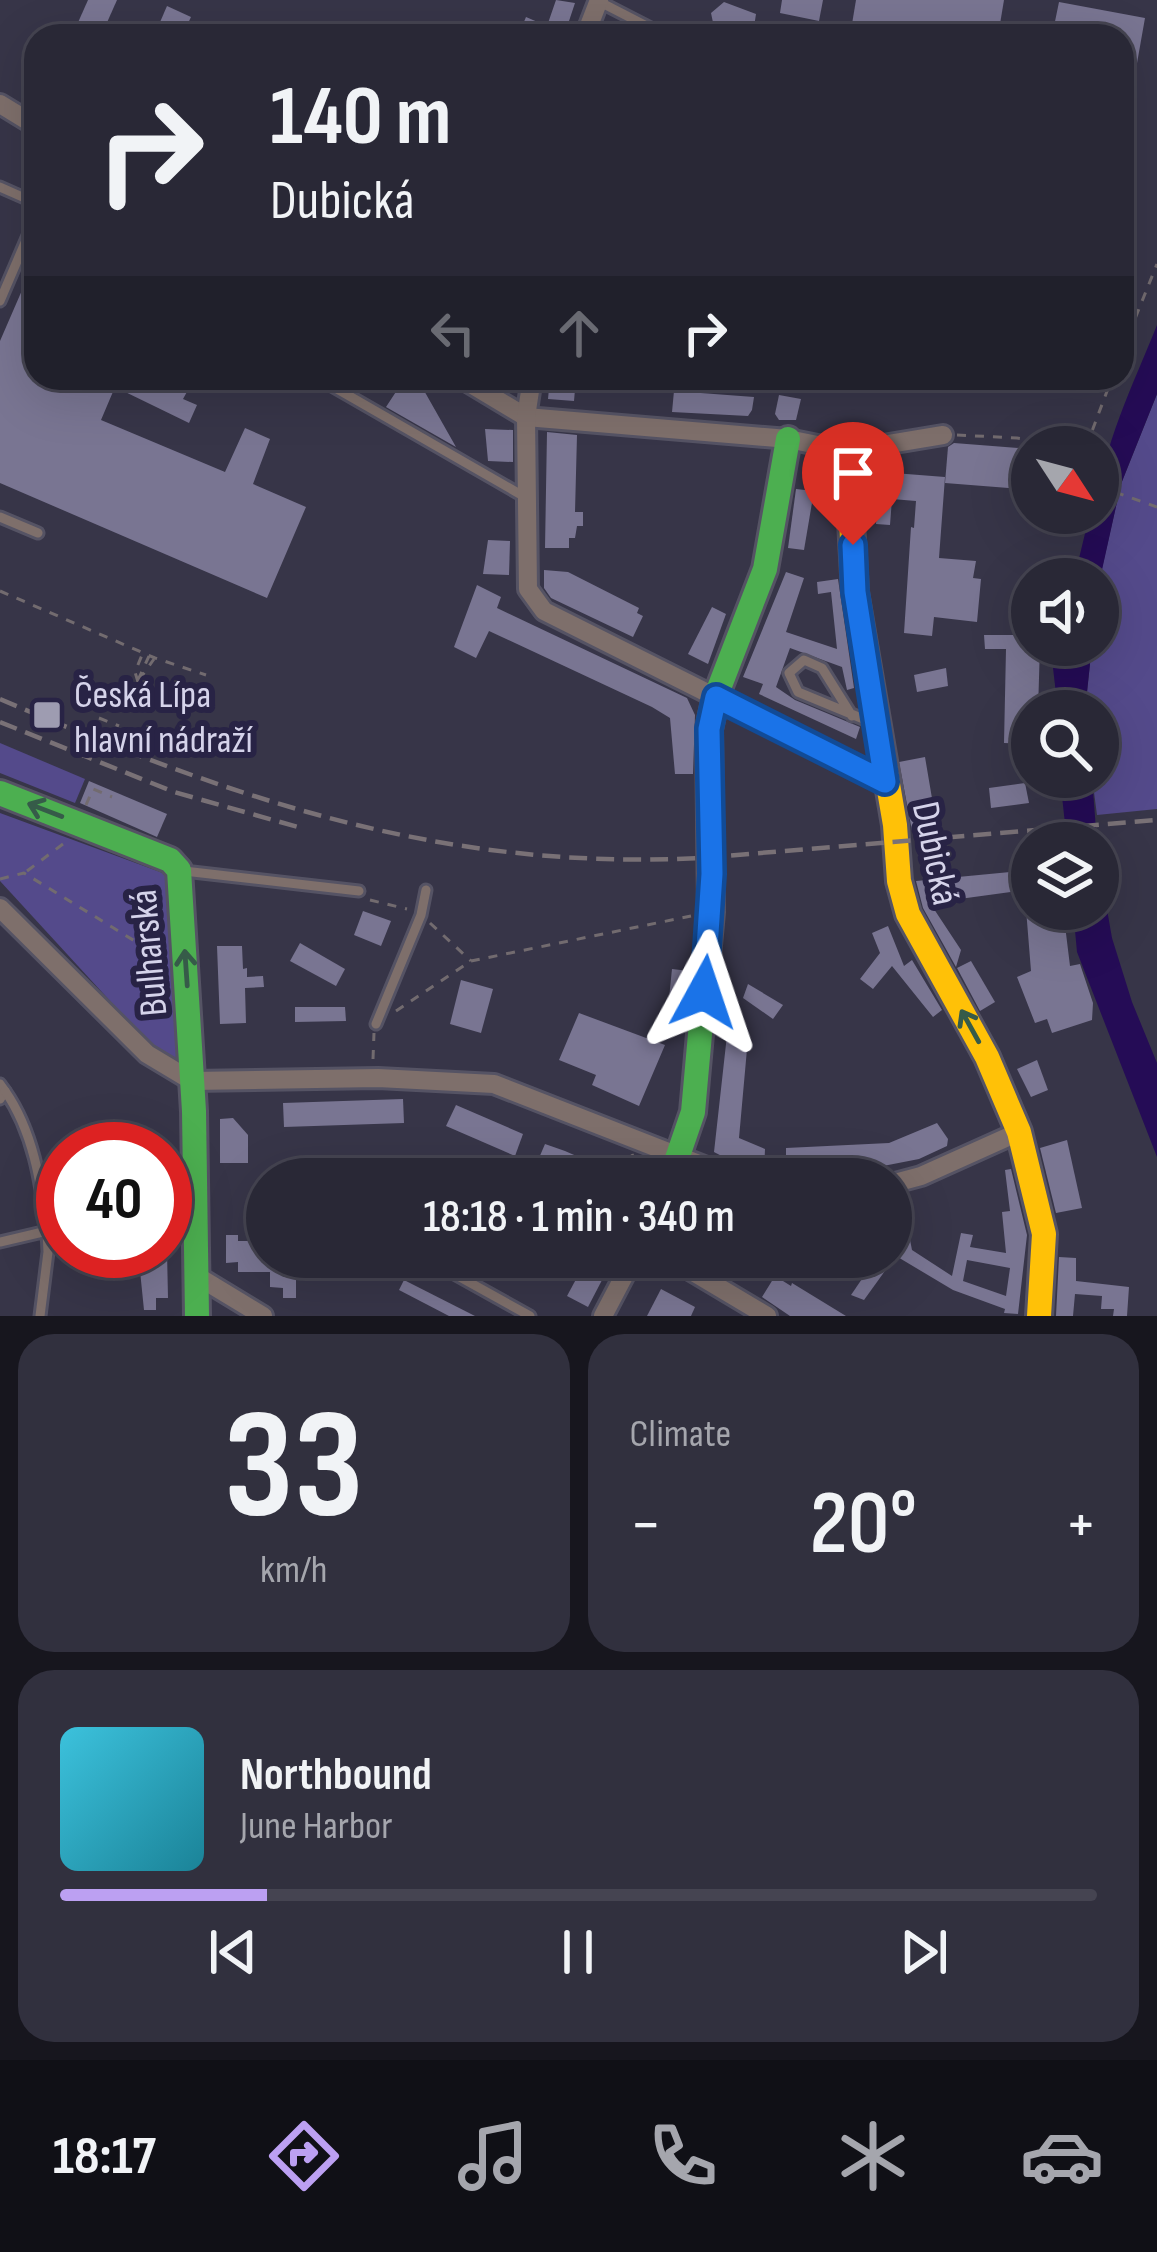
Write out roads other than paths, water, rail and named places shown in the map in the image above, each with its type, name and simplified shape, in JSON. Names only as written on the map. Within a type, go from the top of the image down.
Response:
[{"type":"street","points":[[481,390],[526,417],[788,440],[847,451],[943,435]]},
{"type":"street","name":"Dubická","points":[[530,390],[525,496],[528,589],[544,611],[885,782],[908,914],[987,1057],[1019,1132],[1044,1234],[1040,1316]]},
{"type":"street","points":[[678,1158],[693,1112],[711,912],[709,729],[716,697],[765,569],[788,440]]},
{"type":"street","points":[[847,451],[855,592],[885,782]]},
{"type":"street","name":"Bulharská","points":[[0,793],[170,860],[179,871],[192,1081],[197,1316]]},
{"type":"street","name":"Bulharská","points":[[0,908],[147,1054],[192,1081]]},
{"type":"street","points":[[192,1081],[378,1078],[494,1084],[653,1158]]},
{"type":"street","points":[[912,1178],[1019,1132]]},
{"type":"street","points":[[197,1276],[263,1316]]},
{"type":"street","points":[[603,1316],[623,1278]]},
{"type":"street","points":[[705,1278],[766,1316]]},
{"type":"lane","points":[[598,1],[643,24]]},
{"type":"lane","points":[[0,301],[24,245]]},
{"type":"lane","points":[[337,390],[525,496]]},
{"type":"lane","points":[[0,517],[38,533]]},
{"type":"lane","points":[[852,716],[822,668],[804,660],[796,664],[789,674],[798,692],[852,716],[878,725]]},
{"type":"lane","points":[[179,871],[359,891]]},
{"type":"lane","points":[[376,1024],[422,915],[426,890]]},
{"type":"lane","points":[[2,1091],[18,1110],[36,1171]]},
{"type":"lane","points":[[0,1242],[36,1234]]},
{"type":"lane","points":[[40,1316],[45,1278]]},
{"type":"lane","points":[[462,1278],[530,1316]]},
{"type":"railway","points":[[0,699],[256,797],[426,840],[514,853],[700,858],[1157,820]]},
{"type":"railway","points":[[0,722],[174,792],[305,829]]},
{"type":"place","name":"Česká Lípa hlavní nádraží","points":[[47,715]]}]
